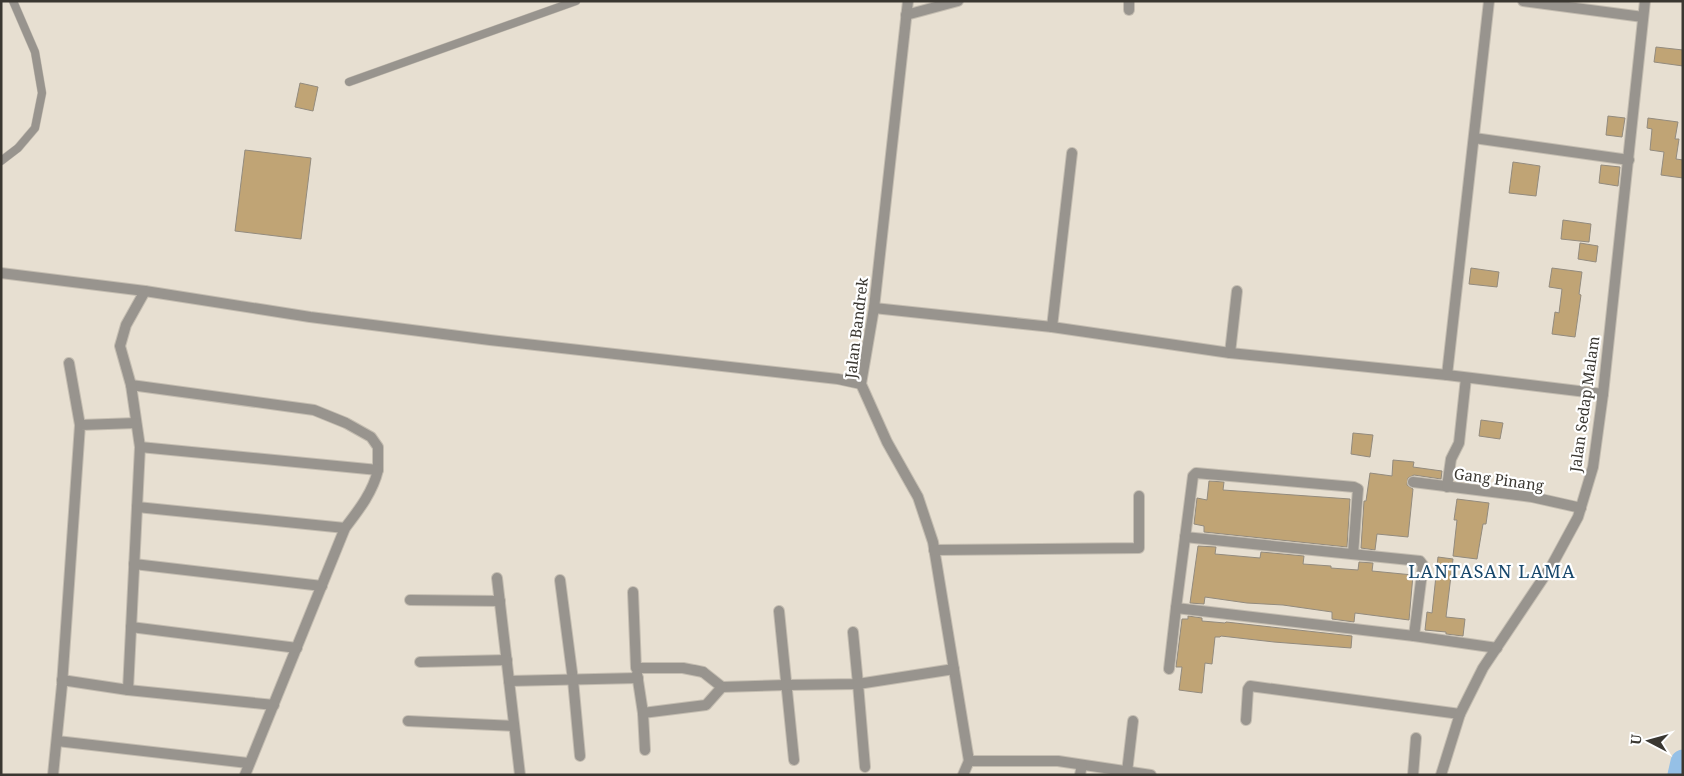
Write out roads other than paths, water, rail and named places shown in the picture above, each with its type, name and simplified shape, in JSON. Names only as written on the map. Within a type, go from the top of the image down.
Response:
[{"type":"street","name":"Jalan Bandrek","points":[[908,1],[874,308],[861,384],[887,442],[918,497],[933,542],[969,761]]},
{"type":"street","points":[[906,16],[958,1]]},
{"type":"street","points":[[1447,375],[1488,1]]},
{"type":"street","points":[[1523,1],[1643,16]]},
{"type":"street","name":"Jalan Sedap Malam","points":[[1441,775],[1460,714],[1483,668],[1552,565],[1578,517],[1593,467],[1603,394],[1645,1]]},
{"type":"street","points":[[1474,138],[1629,160]]},
{"type":"street","points":[[1052,327],[1072,154]]},
{"type":"street","points":[[1,273],[145,291],[319,318],[490,340],[838,379],[861,384]]},
{"type":"street","points":[[128,690],[140,447],[131,386],[120,346],[126,325],[145,291]]},
{"type":"street","points":[[1230,353],[1237,291]]},
{"type":"street","points":[[874,308],[1052,327],[1230,353],[1447,375],[1603,394]]},
{"type":"street","points":[[53,775],[62,680],[80,425],[69,363]]},
{"type":"street","points":[[1447,487],[1451,459],[1459,443],[1466,378]]},
{"type":"street","points":[[131,386],[314,410],[346,423],[370,437],[378,447],[378,470],[374,483],[360,508],[345,528],[274,704],[248,763],[245,775]]},
{"type":"street","points":[[80,425],[136,423]]},
{"type":"street","points":[[140,447],[350,469],[378,470]]},
{"type":"street","points":[[1169,669],[1193,476],[1196,473],[1358,488],[1353,554]]},
{"type":"street","name":"Gang Pinang","points":[[1413,482],[1532,497],[1581,508]]},
{"type":"street","points":[[934,550],[1139,548],[1139,496]]},
{"type":"street","points":[[137,507],[345,528]]},
{"type":"street","points":[[1185,538],[1420,561],[1423,564],[1414,636]]},
{"type":"street","points":[[134,564],[322,586]]},
{"type":"street","points":[[497,578],[520,775]]},
{"type":"street","points":[[560,580],[573,680],[580,756]]},
{"type":"street","points":[[633,592],[636,668],[643,712],[645,750]]},
{"type":"street","points":[[410,600],[500,601]]},
{"type":"street","points":[[1176,608],[1414,636],[1497,648]]},
{"type":"street","points":[[779,611],[794,760]]},
{"type":"street","points":[[131,627],[297,648]]},
{"type":"street","points":[[853,632],[865,767]]},
{"type":"street","points":[[420,662],[507,660]]},
{"type":"street","points":[[636,668],[682,668],[698,671],[722,687],[858,684],[954,669]]},
{"type":"street","points":[[509,681],[638,678]]},
{"type":"street","points":[[62,680],[128,690],[274,704]]},
{"type":"street","points":[[1246,720],[1248,689],[1250,686],[1460,714]]},
{"type":"street","points":[[643,712],[706,705],[722,687]]},
{"type":"street","points":[[1127,772],[1133,720]]},
{"type":"street","points":[[408,722],[514,726]]},
{"type":"street","points":[[1413,775],[1416,738]]},
{"type":"street","points":[[56,741],[248,763]]},
{"type":"street","points":[[963,775],[969,761],[1058,761],[1081,770],[1151,775]]},
{"type":"lane","points":[[1,161],[18,148],[35,128],[42,93],[35,52],[13,1]]},
{"type":"lane","points":[[349,82],[576,1]]},
{"type":"waterway","points":[[1680,775],[1683,762]]},
{"type":"district","name":"LANTASAN LAMA","points":[[1492,571]]}]
